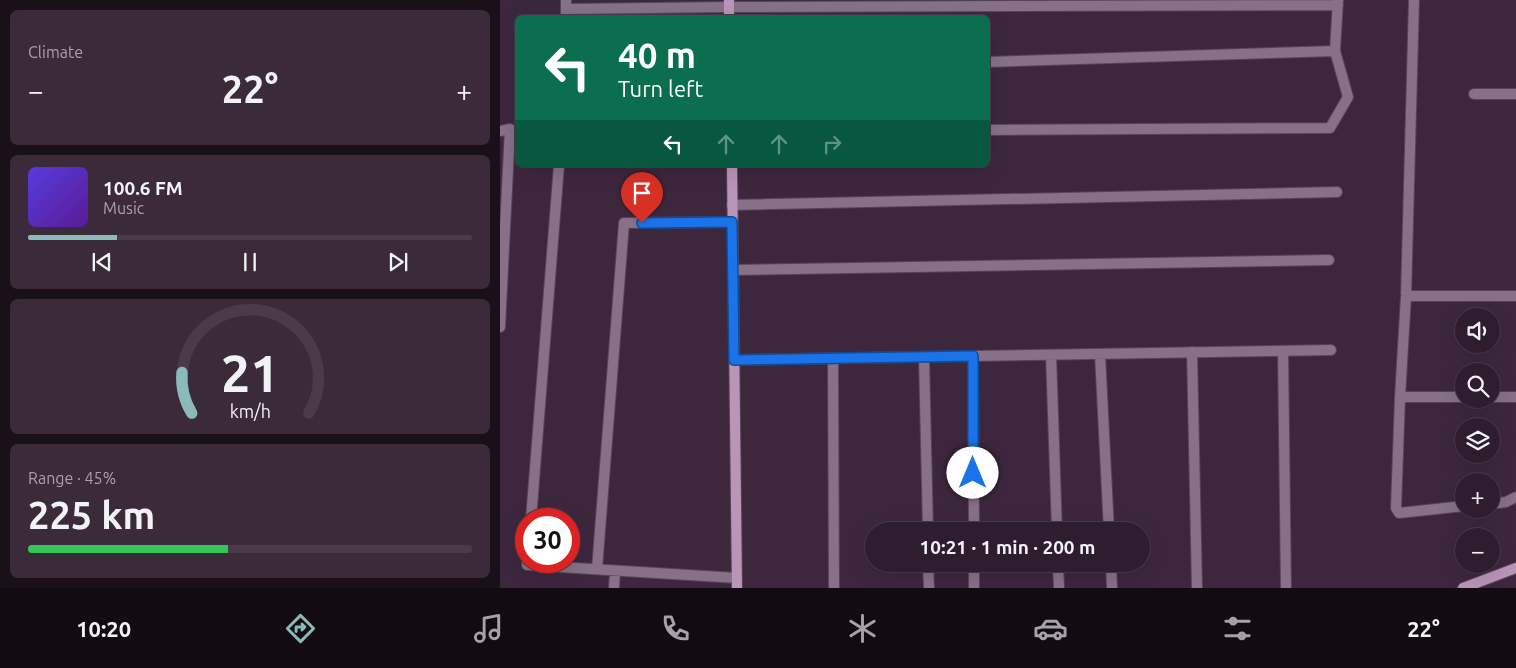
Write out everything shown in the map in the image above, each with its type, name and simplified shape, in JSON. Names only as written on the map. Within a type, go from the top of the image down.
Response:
[{"type":"street","points":[[1414,0],[1406,296],[1400,397],[1397,510],[1399,512],[1455,507]]},
{"type":"street","points":[[567,9],[729,3],[1338,2],[1335,51],[1348,97],[1330,128],[990,130]]},
{"type":"street","points":[[990,62],[1335,51]]},
{"type":"street","points":[[1474,94],[1516,94]]},
{"type":"street","points":[[500,131],[510,129],[500,327]]},
{"type":"street","points":[[532,508],[559,167]]},
{"type":"street","points":[[580,569],[737,583],[732,167]]},
{"type":"street","points":[[732,204],[1337,192]]},
{"type":"street","points":[[597,570],[624,223],[732,222]]},
{"type":"street","points":[[733,270],[1329,260]]},
{"type":"street","points":[[1406,296],[1516,296]]},
{"type":"street","points":[[734,360],[1331,350]]},
{"type":"street","points":[[1283,351],[1286,588]]},
{"type":"street","points":[[1192,352],[1197,588]]},
{"type":"street","points":[[1100,354],[1109,522]]},
{"type":"street","points":[[1051,355],[1057,522]]},
{"type":"street","points":[[973,356],[974,522]]},
{"type":"street","points":[[924,357],[928,522]]},
{"type":"street","points":[[833,359],[834,588]]},
{"type":"street","points":[[1400,397],[1455,397]]},
{"type":"street","points":[[1500,397],[1516,397]]},
{"type":"street","points":[[1500,503],[1516,497]]},
{"type":"street","points":[[1463,588],[1516,568]]},
{"type":"street","points":[[614,588],[615,571]]},
{"type":"street","points":[[928,572],[929,588]]},
{"type":"street","points":[[974,572],[974,588]]},
{"type":"street","points":[[1058,572],[1059,588]]},
{"type":"street","points":[[1111,572],[1112,588]]},
{"type":"route","points":[[642,223],[732,222],[734,360],[973,356],[973,473]]}]
